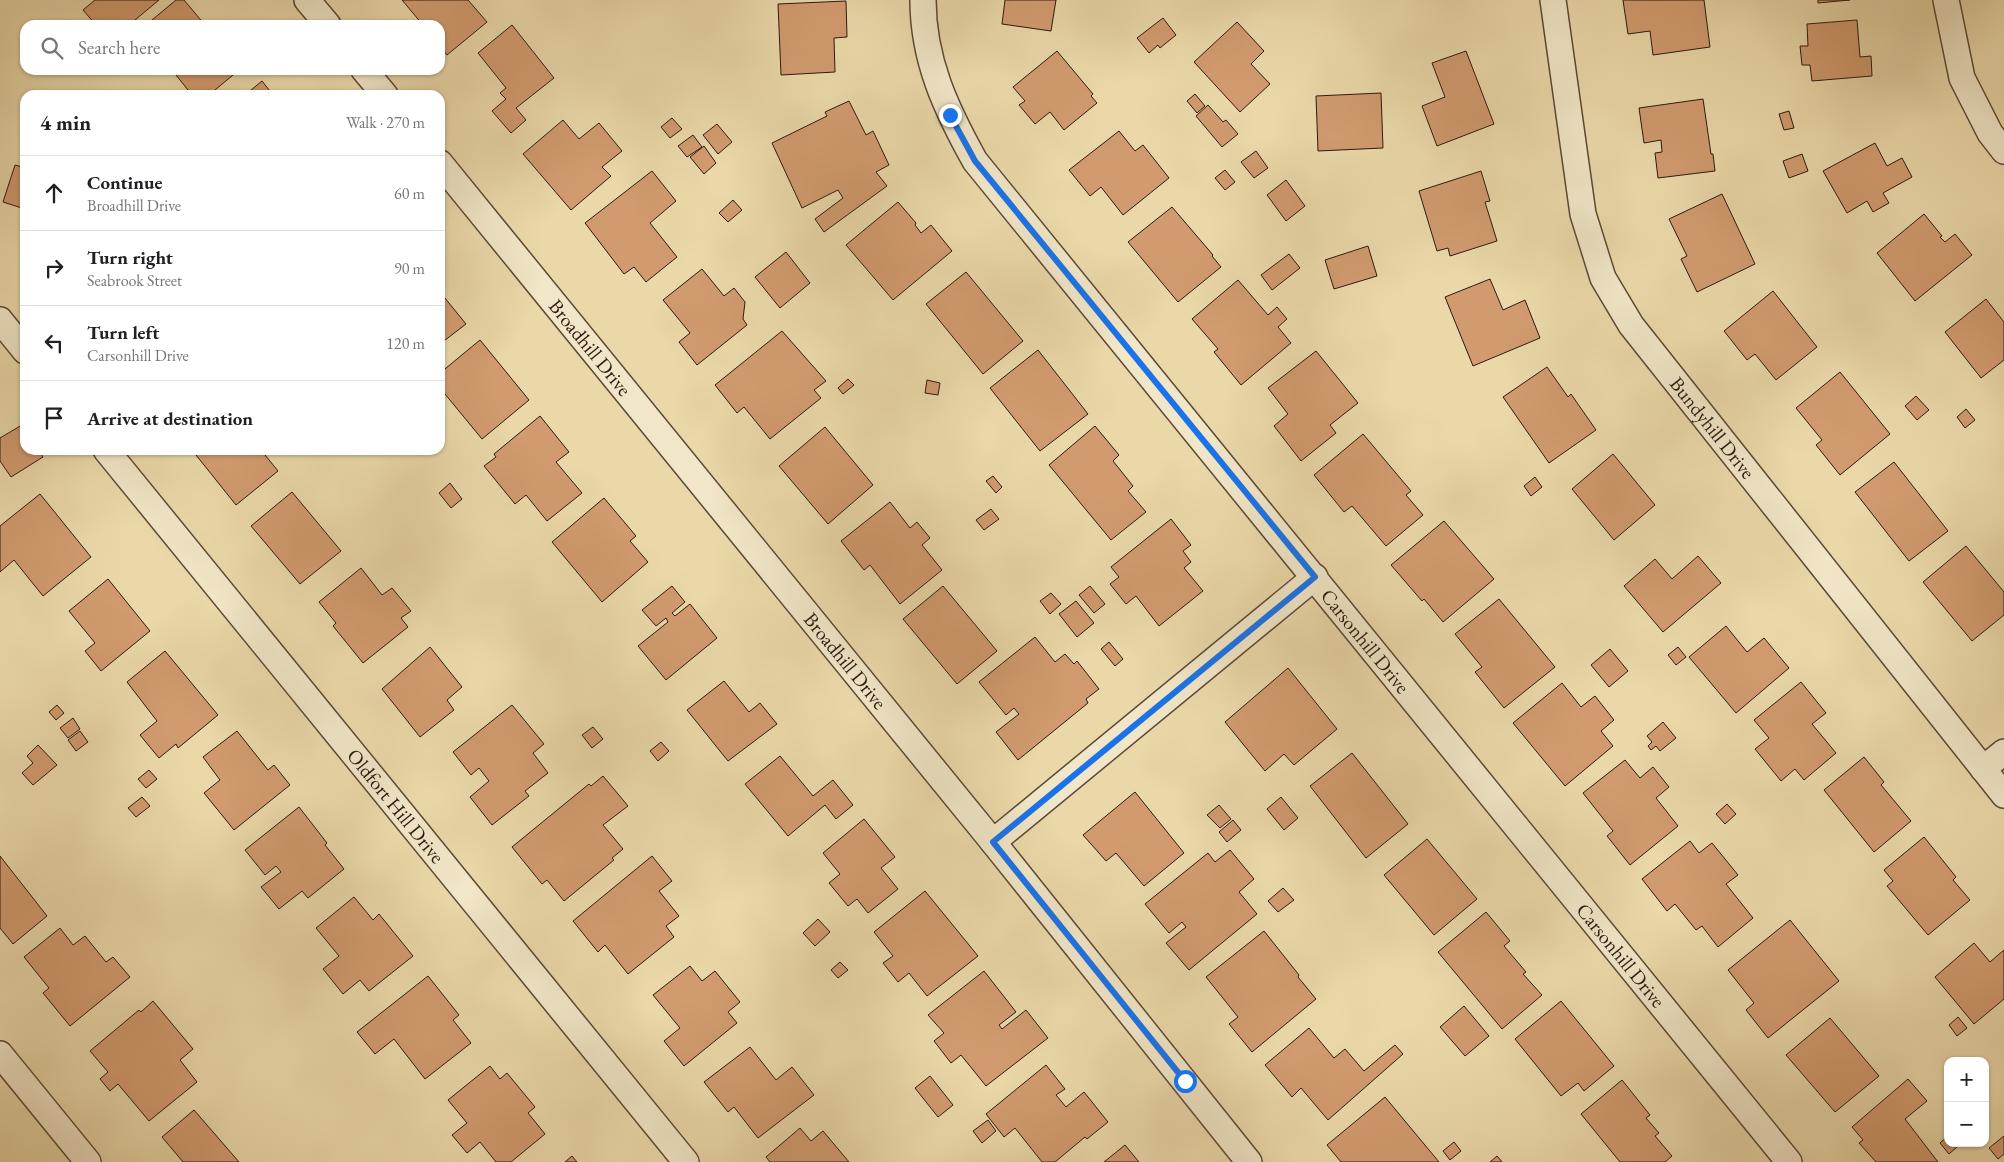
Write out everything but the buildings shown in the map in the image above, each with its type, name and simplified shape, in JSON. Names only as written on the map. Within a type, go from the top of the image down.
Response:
[{"type":"street","points":[[307,0],[324,20]]},
{"type":"street","name":"Carsonhill Drive","points":[[923,0],[923,22],[934,73],[950,115],[975,161],[1789,1162]]},
{"type":"street","name":"Bundyhill Drive","points":[[1553,0],[1583,214],[1603,278],[1630,325],[2004,795]]},
{"type":"street","points":[[1946,0],[1962,78],[1990,133],[2004,151]]},
{"type":"street","points":[[368,75],[381,90]]},
{"type":"street","name":"Broadhill Drive","points":[[445,169],[993,842],[1249,1162]]},
{"type":"street","points":[[0,320],[20,345]]},
{"type":"street","name":"Oldfort Hill Drive","points":[[110,455],[686,1162]]},
{"type":"street","points":[[993,842],[1315,577]]},
{"type":"street","points":[[1983,769],[2004,752]]},
{"type":"street","points":[[0,1054],[88,1162]]},
{"type":"route","points":[[950,115],[975,161],[1315,577],[993,842],[1185,1081]]}]
